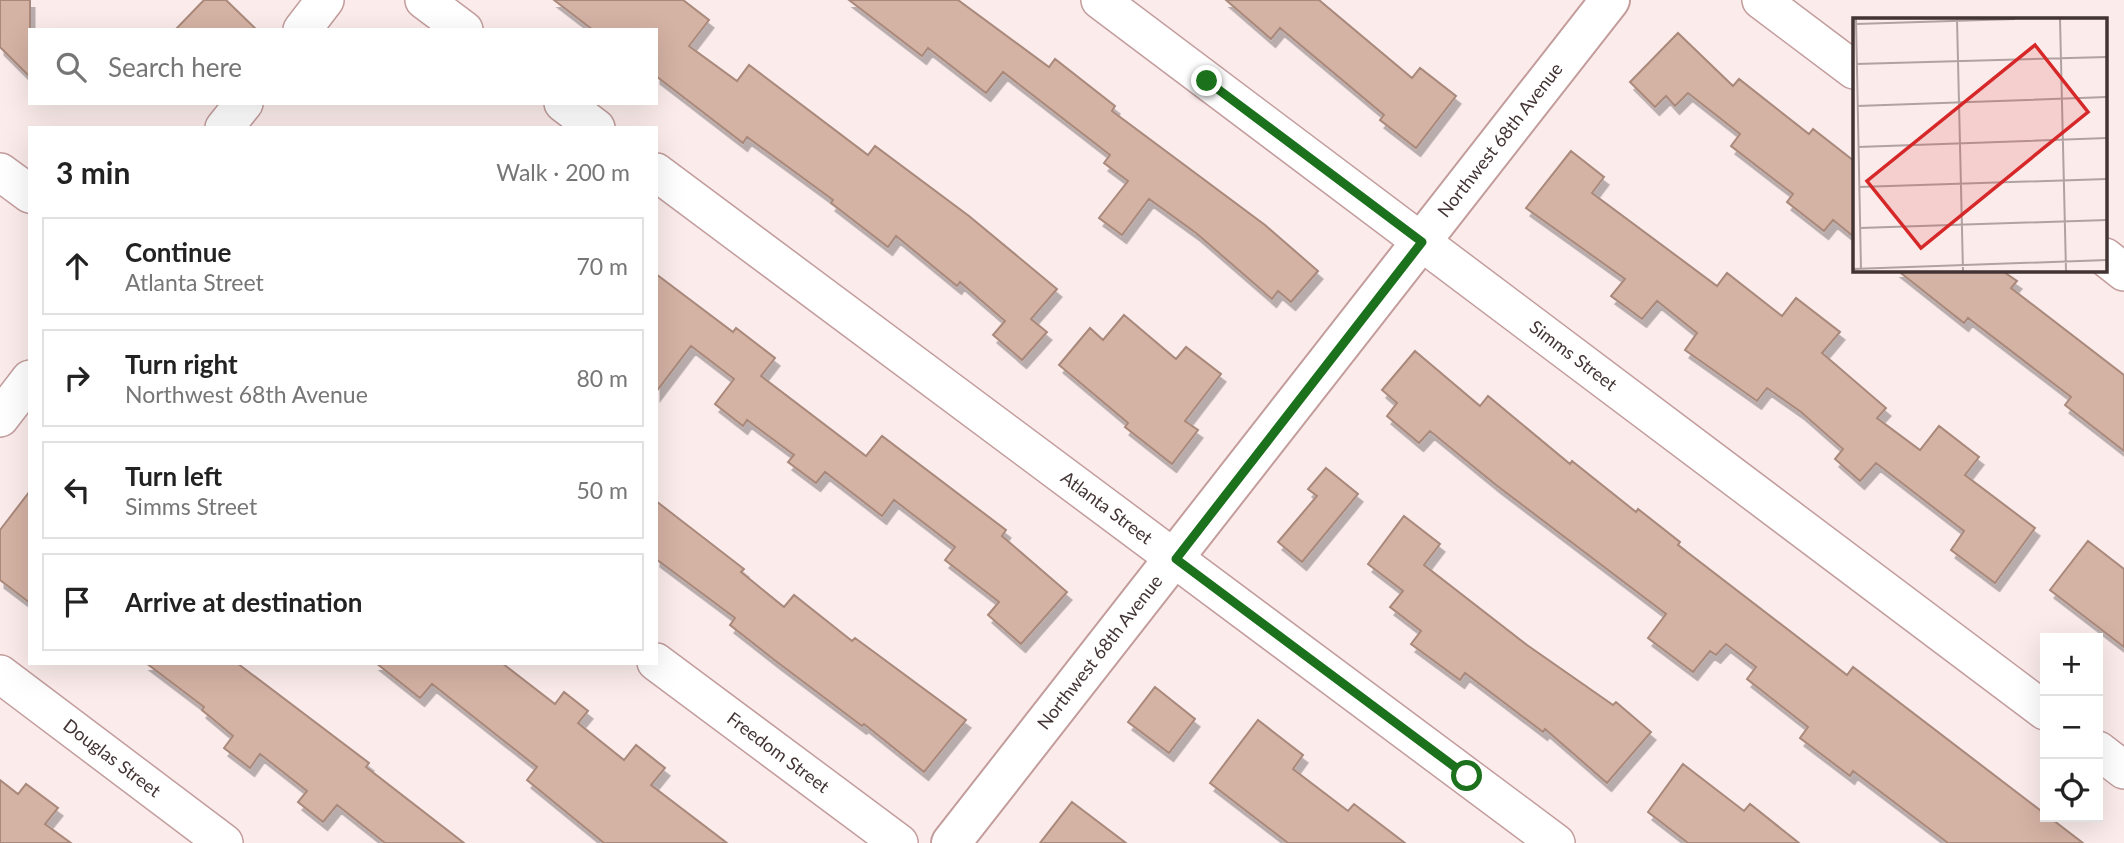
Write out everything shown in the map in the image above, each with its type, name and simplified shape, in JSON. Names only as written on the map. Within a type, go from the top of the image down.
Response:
[{"type":"street","points":[[304,28],[325,0]]},
{"type":"street","points":[[424,0],[461,28]]},
{"type":"street","name":"Simms Street","points":[[1100,0],[2040,707]]},
{"type":"street","name":"Northwest 68th Avenue","points":[[951,843],[1611,0]]},
{"type":"street","points":[[1761,0],[1853,69]]},
{"type":"street","points":[[226,126],[242,105]]},
{"type":"street","points":[[566,105],[593,126]]},
{"type":"street","points":[[0,172],[28,193]]},
{"type":"street","name":"Atlanta Street","points":[[658,173],[1556,843]]},
{"type":"street","points":[[2106,258],[2124,272]]},
{"type":"street","points":[[0,418],[28,382]]},
{"type":"street","name":"Freedom Street","points":[[658,663],[899,843]]},
{"type":"street","name":"Douglas Street","points":[[0,674],[225,843]]},
{"type":"street","points":[[2103,755],[2124,770]]},
{"type":"building","points":[[0,0],[30,0],[28,75],[0,47]]},
{"type":"building","points":[[204,0],[226,0],[255,28],[177,28]]},
{"type":"building","points":[[554,0],[683,0],[709,20],[689,46],[737,81],[749,65],[868,155],[875,146],[969,216],[1057,289],[1031,319],[1047,332],[1022,360],[993,335],[1005,321],[960,282],[957,286],[896,236],[888,247],[831,203],[833,200],[747,137],[743,143],[658,78],[658,28],[590,28]]},
{"type":"building","points":[[849,0],[958,0],[1049,67],[1055,59],[1115,106],[1112,111],[1265,225],[1318,271],[1291,302],[1278,291],[1272,299],[1196,233],[1149,199],[1122,235],[1099,218],[1128,181],[1104,163],[1110,155],[1003,72],[986,93],[928,48],[922,56]]},
{"type":"building","points":[[1226,0],[1319,0],[1412,78],[1420,68],[1456,96],[1416,148],[1380,120],[1384,115],[1280,28],[1271,39]]},
{"type":"building","points":[[1678,33],[1733,86],[1739,79],[1809,134],[1813,129],[1853,160],[1853,236],[1833,220],[1824,231],[1787,202],[1793,194],[1731,146],[1740,134],[1688,93],[1675,106],[1666,96],[1655,107],[1630,82]]},
{"type":"building","points":[[1571,151],[1604,177],[1592,193],[1717,286],[1727,273],[1782,316],[1796,298],[1840,332],[1822,353],[1886,408],[1877,418],[1920,450],[1939,426],[1979,457],[1965,475],[2035,528],[1995,583],[1951,550],[1964,531],[1876,463],[1860,481],[1835,459],[1843,449],[1801,412],[1767,388],[1757,401],[1685,350],[1697,333],[1657,301],[1642,319],[1611,296],[1625,279],[1526,208]]},
{"type":"building","points":[[1898,271],[2002,271],[2017,281],[2011,288],[2124,375],[2124,451],[2065,405],[2071,397],[1968,318],[1964,323]]},
{"type":"building","points":[[658,276],[733,332],[736,328],[775,358],[761,376],[866,456],[882,436],[1006,530],[1002,536],[1067,592],[1021,644],[988,615],[999,602],[945,560],[955,547],[894,500],[882,516],[825,472],[816,483],[788,462],[794,455],[747,420],[743,426],[715,404],[734,379],[691,346],[658,389]]},
{"type":"building","points":[[1124,315],[1176,359],[1186,347],[1221,374],[1185,421],[1198,430],[1172,464],[1125,427],[1128,423],[1059,365],[1090,328],[1103,340]]},
{"type":"building","points":[[1415,351],[1480,406],[1488,396],[1570,464],[1572,461],[1636,512],[1638,509],[1680,542],[1678,545],[1847,675],[1853,667],[2040,810],[2040,822],[2056,822],[2083,843],[1948,843],[1853,771],[1850,776],[1800,738],[1808,727],[1747,679],[1756,667],[1726,644],[1716,655],[1710,651],[1693,672],[1648,638],[1666,614],[1496,485],[1430,431],[1419,443],[1387,416],[1397,403],[1382,390]]},
{"type":"building","points":[[1326,468],[1358,494],[1302,562],[1278,542],[1317,496],[1308,489]]},
{"type":"building","points":[[28,494],[28,601],[0,580],[0,530]]},
{"type":"building","points":[[658,503],[744,569],[741,572],[784,607],[794,595],[852,641],[855,638],[966,720],[924,772],[730,625],[735,618],[658,560]]},
{"type":"building","points":[[1404,516],[1440,544],[1424,565],[1527,645],[1613,705],[1616,702],[1651,732],[1607,783],[1545,729],[1543,732],[1465,673],[1460,680],[1411,644],[1421,631],[1390,607],[1403,591],[1368,564]]},
{"type":"building","points":[[2088,541],[2124,569],[2124,647],[2050,590]]},
{"type":"building","points":[[149,665],[240,665],[369,763],[366,767],[464,843],[385,843],[337,805],[323,822],[298,802],[307,791],[260,754],[250,768],[224,748],[233,736],[202,710],[204,707]]},
{"type":"building","points":[[379,665],[505,665],[555,704],[564,692],[588,711],[578,723],[624,760],[636,745],[665,768],[651,785],[727,843],[604,843],[527,780],[537,767],[432,684],[420,698]]},
{"type":"building","points":[[1155,687],[1195,719],[1169,753],[1128,722]]},
{"type":"building","points":[[1258,720],[1303,755],[1293,769],[1348,811],[1354,804],[1405,843],[1288,843],[1210,783]]},
{"type":"building","points":[[1683,764],[1744,811],[1750,804],[1799,843],[1688,843],[1648,812]]},
{"type":"building","points":[[0,780],[18,794],[26,784],[58,808],[45,824],[71,843],[0,843]]},
{"type":"building","points":[[1072,802],[1126,843],[1040,843]]},
{"type":"route","points":[[1207,81],[1422,242],[1176,559],[1467,776]]}]
